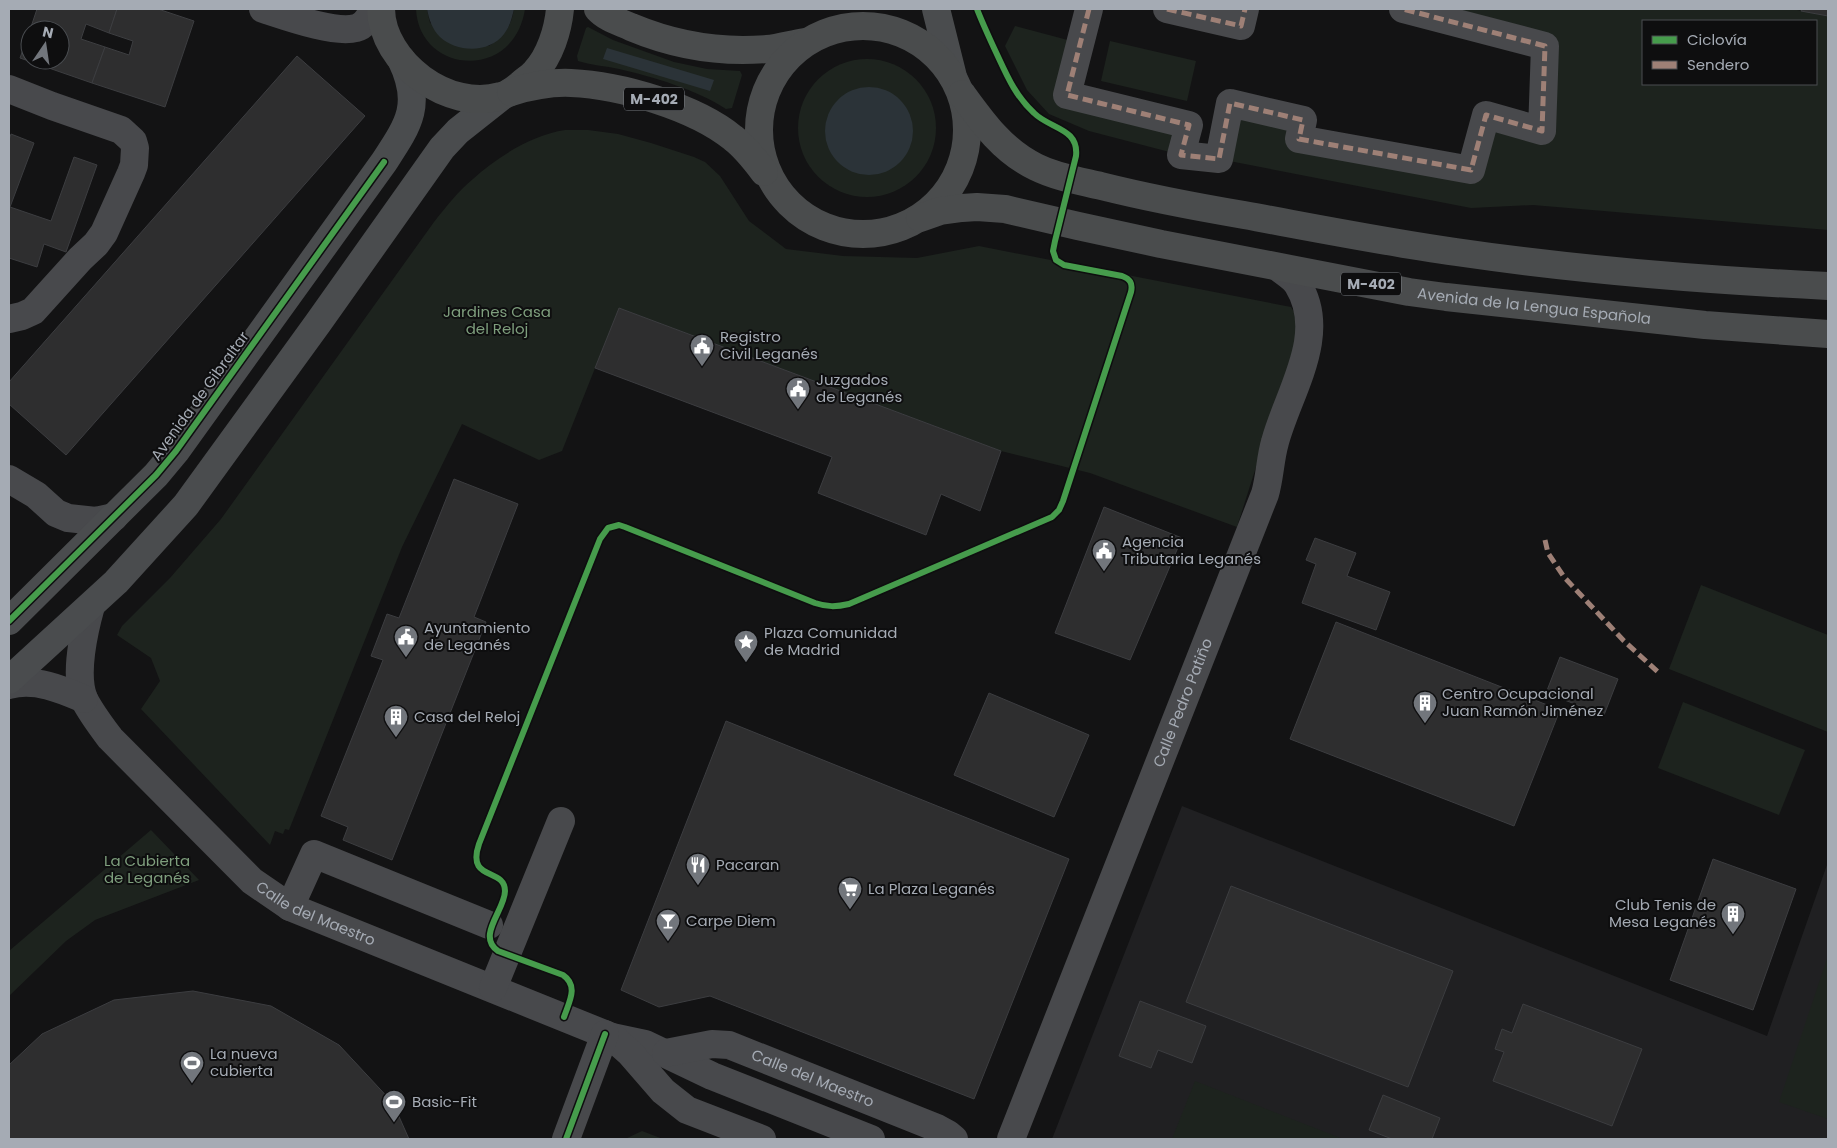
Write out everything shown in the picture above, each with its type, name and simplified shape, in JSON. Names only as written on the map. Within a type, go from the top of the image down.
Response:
[{"type":"highway","points":[[381,9],[381,18],[387,35],[401,59],[418,75],[436,88],[478,99],[506,94],[535,73],[542,63],[557,28],[560,9]]},
{"type":"highway","name":"M-402","points":[[598,9],[603,14],[636,29],[695,47],[736,50],[768,49],[811,40],[843,29],[889,30],[917,43],[936,55],[981,121],[1011,152],[1026,162],[1053,174],[1124,192],[1218,211],[1455,252],[1565,266],[1694,278],[1828,286]]},
{"type":"highway","name":"M-402","points":[[772,180],[759,148],[758,126],[760,108],[766,90],[785,60],[811,40]]},
{"type":"highway","name":"M-402","points":[[506,94],[532,86],[570,83],[589,84],[650,98],[700,117],[733,138],[772,180],[794,208],[824,224],[840,229],[876,232],[894,229],[920,218],[949,190],[958,174],[966,150],[969,129],[968,112],[958,86]]},
{"type":"highway","name":"Avenida de la Lengua Española","points":[[920,218],[940,211],[962,208],[1005,208],[1078,226],[1279,268],[1446,297],[1705,325],[1828,334]]},
{"type":"main road","points":[[936,9],[958,86]]},
{"type":"main road","name":"Avenida de Gibraltar","points":[[9,621],[156,475],[187,438],[403,132],[413,103],[409,75],[401,59]]},
{"type":"main road","points":[[9,680],[116,582],[186,505],[442,148],[458,131],[506,94]]},
{"type":"street","points":[[263,9],[320,25],[349,29],[357,28],[363,24],[374,9]]},
{"type":"street","points":[[1089,9],[1067,95],[1189,125],[1182,154],[1219,159],[1230,102],[1303,120],[1299,139],[1471,170],[1486,115],[1542,131],[1545,46],[1403,9]]},
{"type":"street","points":[[1167,9],[1241,26],[1244,9]]},
{"type":"street","points":[[9,88],[52,106],[121,130],[132,141],[135,155],[134,165],[127,185],[112,212],[104,233],[96,244],[33,311],[9,319]]},
{"type":"street","name":"Calle Pedro Patiño","points":[[1011,1139],[1268,482],[1275,441],[1298,377],[1310,330],[1308,304],[1298,284],[1279,268]]},
{"type":"street","points":[[9,479],[36,495],[56,513],[68,518],[96,521],[114,516]]},
{"type":"street","name":"Calle del Maestro","points":[[90,606],[81,671],[84,699],[104,730],[252,881],[290,907],[608,1035],[645,1044],[712,1076],[871,1139]]},
{"type":"street","points":[[9,685],[24,683],[40,684],[66,691],[84,699]]},
{"type":"street","points":[[492,988],[561,821]]},
{"type":"street","points":[[290,907],[314,854],[489,924]]},
{"type":"street","points":[[566,1139],[608,1035]]},
{"type":"street","name":"Calle del Maestro","points":[[608,1035],[681,1106],[762,1139]]},
{"type":"street","name":"Calle del Maestro","points":[[666,1053],[712,1044],[729,1045],[937,1128],[954,1139]]},
{"type":"shaded area","points":[[427,9],[514,9],[508,28],[498,40],[482,48],[473,49],[455,46],[440,37],[431,24]]},
{"type":"shaded area","points":[[607,48],[714,80],[710,91],[603,59]]},
{"type":"shaded area","points":[[869,87],[886,91],[900,100],[909,114],[913,131],[909,148],[900,162],[886,171],[869,175],[852,171],[838,162],[829,148],[825,131],[829,114],[838,100],[852,91]]},
{"type":"shaded area","points":[[1182,806],[1767,1036],[1828,862],[1828,1139],[1052,1139]]},
{"type":"green space","points":[[416,9],[427,9],[430,23],[489,46],[506,30],[514,9],[525,9],[517,33],[504,49],[486,58],[468,61],[449,57],[433,47],[421,31]]},
{"type":"green space","points":[[1440,9],[1792,9],[1828,16],[1828,230],[1533,205],[1471,208],[1219,159],[1230,103],[1303,120],[1299,139],[1471,170],[1486,115],[1542,131],[1545,46]]},
{"type":"green space","points":[[1015,26],[1079,43],[1067,95],[1189,125],[1181,155],[1089,131],[1049,114],[1027,90],[1005,46]]},
{"type":"green space","points":[[588,27],[613,40],[674,62],[707,69],[740,71],[742,75],[732,108],[726,109],[703,96],[660,80],[578,61],[577,56],[586,28]]},
{"type":"green space","points":[[1110,41],[1196,61],[1187,101],[1101,81]]},
{"type":"green space","points":[[867,59],[893,65],[916,79],[930,102],[936,128],[930,154],[916,177],[893,191],[867,197],[841,191],[818,177],[804,154],[798,128],[804,102],[818,79],[841,65]]},
{"type":"green space","name":"Jardines Casa del Reloj","points":[[565,130],[588,130],[618,134],[651,143],[705,162],[720,176],[749,221],[786,249],[843,256],[917,258],[979,246],[1291,307],[1298,319],[1294,347],[1237,527],[1090,473],[1001,451],[619,308],[562,451],[539,460],[462,424],[402,547],[289,830],[285,829],[283,834],[275,831],[270,845],[141,709],[160,681],[151,658],[117,635],[122,626],[170,578],[221,519],[452,199],[482,171],[504,155],[540,137]]},
{"type":"green space","points":[[1701,585],[1828,635],[1828,732],[1669,669]]},
{"type":"green space","points":[[1683,702],[1805,750],[1779,815],[1658,768]]},
{"type":"green space","name":"La Cubierta de Leganés","points":[[151,830],[199,880],[95,920],[66,941],[9,996],[9,951]]},
{"type":"green space","points":[[1828,956],[1828,1119],[1779,1102]]},
{"type":"green space","points":[[1195,1081],[1343,1139],[1172,1139]]},
{"type":"green space","points":[[642,1131],[663,1139],[625,1139]]},
{"type":"building","points":[[37,9],[117,9],[109,33],[86,24],[81,39],[105,47],[92,83],[55,70],[70,70],[70,20],[33,20]]},
{"type":"building","points":[[117,9],[158,9],[194,21],[165,107],[92,83],[105,47],[129,55],[133,41],[109,33]]},
{"type":"building","points":[[1802,9],[1828,9],[1828,16],[1801,11]]},
{"type":"building","points":[[297,56],[365,116],[66,455],[9,404],[9,382]]},
{"type":"building","points":[[11,134],[34,143],[10,207],[51,221],[74,157],[97,165],[66,252],[44,244],[37,267],[9,258],[9,140]]},
{"type":"building","name":"Juzgados de Leganés","points":[[619,308],[1001,451],[980,511],[941,494],[926,535],[818,493],[832,457],[595,368]]},
{"type":"building","name":"Casa del Reloj","points":[[454,479],[518,504],[474,617],[486,622],[392,860],[343,840],[348,827],[321,816],[383,660],[371,656],[387,614],[399,618]]},
{"type":"building","points":[[1104,507],[1182,538],[1130,660],[1055,633]]},
{"type":"building","points":[[1315,538],[1356,553],[1347,576],[1390,592],[1376,630],[1302,603],[1316,564],[1306,560]]},
{"type":"building","name":"Centro Ocupacional Juan Ramón Jiménez","points":[[1336,622],[1560,710],[1514,826],[1290,739]]},
{"type":"building","points":[[1560,657],[1618,679],[1604,715],[1546,693]]},
{"type":"building","points":[[989,693],[1089,735],[1054,817],[954,775]]},
{"type":"building","name":"La Plaza Leganés","points":[[726,721],[1069,859],[974,1099],[710,996],[659,1007],[621,990]]},
{"type":"building","name":"Club Tenis de Mesa Leganés","points":[[1713,859],[1796,889],[1753,1010],[1670,980]]},
{"type":"building","points":[[1231,886],[1453,971],[1408,1087],[1186,1002]]},
{"type":"building","name":"La nueva cubierta","points":[[193,991],[271,1006],[339,1045],[393,1103],[409,1139],[9,1139],[9,1065],[42,1034],[114,1000]]},
{"type":"building","points":[[1140,1001],[1206,1026],[1192,1063],[1158,1050],[1151,1068],[1119,1056]]},
{"type":"building","points":[[1523,1004],[1642,1049],[1612,1126],[1493,1081],[1504,1052],[1495,1049],[1502,1029],[1512,1033]]},
{"type":"building","points":[[1383,1095],[1440,1118],[1432,1139],[1392,1139],[1369,1130]]},
{"type":"marked path","points":[[1089,9],[1067,95],[1189,125],[1181,155],[1219,159],[1230,103],[1303,120],[1299,139],[1471,170],[1486,115],[1542,131],[1545,46],[1403,9]]},
{"type":"marked path","points":[[1167,9],[1241,26],[1245,9]]},
{"type":"marked path","points":[[1545,540],[1548,553],[1564,577],[1624,641],[1658,672]]},
{"type":"cycle path","points":[[564,1017],[572,989],[568,979],[563,975],[498,951],[492,945],[490,938],[491,930],[505,891],[499,879],[482,869],[478,864],[476,856],[479,844],[600,539],[608,528],[619,525],[625,527],[815,603],[836,606],[849,604],[1052,517],[1059,510],[1063,501],[1132,286],[1129,280],[1122,276],[1064,265],[1056,260],[1053,251],[1076,156],[1076,147],[1068,134],[1034,113],[1015,91],[977,9]]},
{"type":"cycle path","points":[[9,621],[156,475],[176,451],[384,162]]},
{"type":"cycle path","points":[[566,1139],[605,1034]]},
{"type":"place","name":"Registro Civil Leganés","points":[[702,367]]},
{"type":"place","name":"Juzgados de Leganés","points":[[798,410]]},
{"type":"place","name":"Agencia Tributaria Leganés","points":[[1104,572]]},
{"type":"place","name":"Ayuntamiento de Leganés","points":[[406,658]]},
{"type":"place","name":"Plaza Comunidad de Madrid","points":[[746,663]]},
{"type":"place","name":"Centro Ocupacional Juan Ramón Jiménez","points":[[1425,724]]},
{"type":"place","name":"Casa del Reloj","points":[[396,738]]},
{"type":"place","name":"Pacaran","points":[[698,886]]},
{"type":"place","name":"La Plaza Leganés","points":[[850,910]]},
{"type":"place","name":"Club Tenis de Mesa Leganés","points":[[1733,935]]},
{"type":"place","name":"Carpe Diem","points":[[668,942]]},
{"type":"place","name":"La nueva cubierta","points":[[192,1084]]},
{"type":"place","name":"Basic-Fit","points":[[394,1123]]}]
